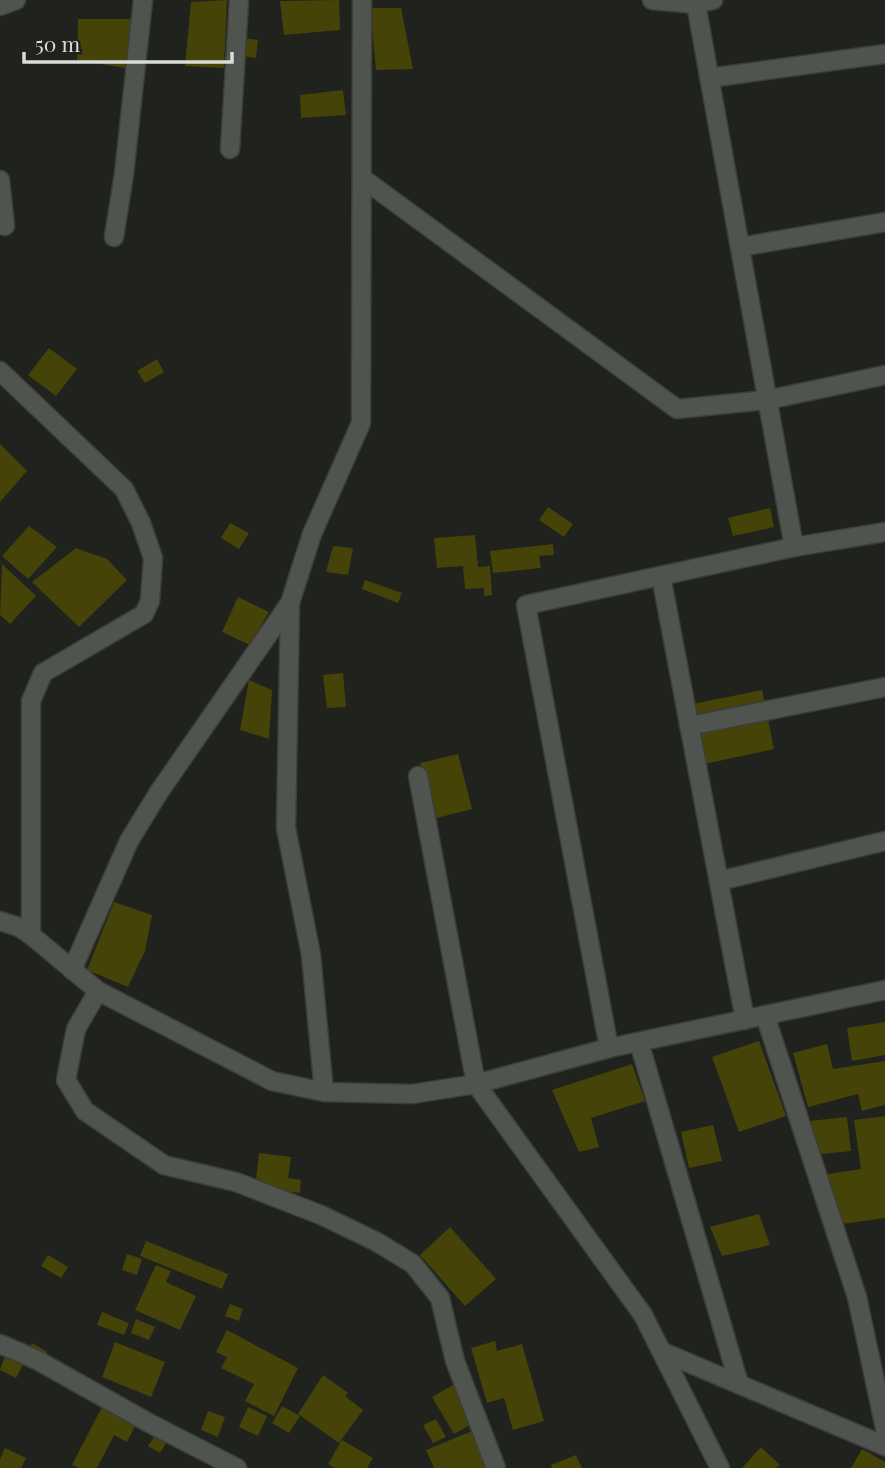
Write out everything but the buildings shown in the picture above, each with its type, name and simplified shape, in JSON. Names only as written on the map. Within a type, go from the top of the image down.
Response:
[{"type":"street","points":[[0,6],[16,0]]},
{"type":"street","points":[[114,236],[124,174],[143,0]]},
{"type":"street","points":[[230,149],[239,0]]},
{"type":"street","points":[[324,1091],[311,955],[286,828],[290,603],[312,534],[361,423],[362,0]]},
{"type":"street","points":[[652,0],[704,2],[709,78],[794,547]]},
{"type":"street","points":[[709,78],[885,54]]},
{"type":"street","points":[[362,178],[677,409],[767,400],[885,375]]},
{"type":"street","points":[[0,180],[5,226]]},
{"type":"street","points":[[740,247],[885,222]]},
{"type":"street","points":[[3,381],[124,489],[141,523],[153,558],[150,601],[144,614],[43,673],[30,701],[31,935]]},
{"type":"street","points":[[609,1048],[526,606],[794,547],[885,532]]},
{"type":"street","points":[[661,576],[745,1020]]},
{"type":"street","points":[[72,970],[128,841],[290,603]]},
{"type":"street","points":[[689,726],[885,687]]},
{"type":"street","points":[[418,776],[475,1083],[643,1315],[720,1468]]},
{"type":"street","points":[[719,881],[885,841]]},
{"type":"street","points":[[0,921],[19,927],[31,935],[98,991],[272,1081],[324,1091],[411,1094],[475,1083],[609,1048],[885,990]]},
{"type":"street","points":[[98,991],[76,1029],[66,1080],[85,1111],[164,1166],[236,1182],[321,1215],[377,1242],[413,1264],[440,1298],[455,1361],[496,1468]]},
{"type":"street","points":[[765,1015],[857,1297],[885,1428]]},
{"type":"street","points":[[639,1042],[739,1384]]},
{"type":"street","points":[[0,1344],[37,1360],[149,1423],[237,1468]]},
{"type":"street","points":[[664,1353],[885,1446]]}]
